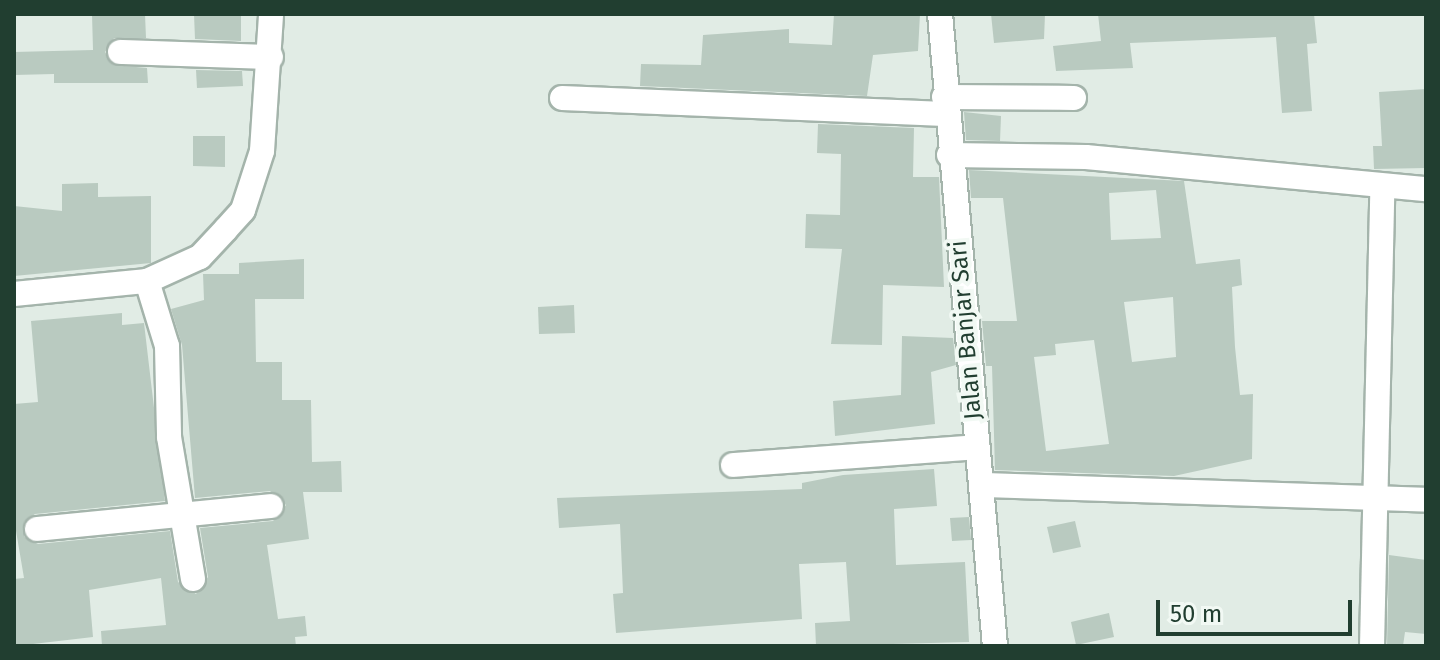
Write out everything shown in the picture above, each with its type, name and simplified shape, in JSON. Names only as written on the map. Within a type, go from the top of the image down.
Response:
[{"type":"street","points":[[14,294],[147,281],[200,257],[243,210],[262,151],[271,57],[271,14]]},
{"type":"street","name":"Jalan Banjar Sari","points":[[940,14],[944,106],[995,646]]},
{"type":"street","points":[[120,52],[271,57]]},
{"type":"street","points":[[562,98],[944,106],[1074,98]]},
{"type":"street","points":[[949,155],[1210,166],[1382,188],[1426,189]]},
{"type":"street","points":[[1372,646],[1378,497],[1382,188]]},
{"type":"street","points":[[147,281],[167,346],[169,437],[186,519],[193,579]]},
{"type":"street","points":[[733,465],[977,447]]},
{"type":"street","points":[[982,485],[1426,500]]},
{"type":"street","points":[[37,529],[186,519],[271,506]]},
{"type":"building","points":[[92,14],[145,14],[146,38],[114,38],[105,52],[113,65],[147,68],[148,83],[54,83],[54,74],[14,75],[14,52],[93,50]]},
{"type":"building","points":[[194,14],[241,14],[241,41],[195,39]]},
{"type":"building","points":[[834,14],[920,14],[918,51],[873,55],[867,96],[640,86],[641,64],[701,65],[703,35],[789,29],[789,43],[832,45]]},
{"type":"building","points":[[991,14],[1045,14],[1044,39],[994,43]]},
{"type":"building","points":[[1098,14],[1314,14],[1317,43],[1307,44],[1312,111],[1282,113],[1276,37],[1130,43],[1133,68],[1056,71],[1053,46],[1101,41]]},
{"type":"building","points":[[196,70],[242,71],[243,86],[197,88]]},
{"type":"building","points":[[1426,89],[1426,168],[1374,169],[1373,146],[1382,146],[1379,92]]},
{"type":"building","points":[[964,112],[1001,116],[1000,141],[966,140]]},
{"type":"building","points":[[818,124],[914,128],[913,177],[939,177],[944,287],[883,285],[882,345],[831,344],[842,249],[805,248],[806,214],[840,215],[841,154],[817,153]]},
{"type":"building","points":[[193,136],[225,136],[225,167],[193,166]]},
{"type":"building","points":[[969,170],[1184,181],[1196,264],[1240,259],[1242,285],[1232,287],[1235,347],[1240,395],[1253,394],[1252,459],[1174,476],[995,470],[992,366],[986,366],[982,321],[1017,321],[1003,198],[971,198]],"holes":[[[1156,190],[1161,238],[1111,240],[1109,193]],[[1173,297],[1176,357],[1132,362],[1124,302]],[[1094,340],[1109,444],[1046,451],[1034,357],[1056,355],[1055,344]]]},
{"type":"building","points":[[98,183],[98,197],[151,196],[151,263],[14,276],[14,206],[62,211],[62,184]]},
{"type":"building","points":[[304,259],[304,299],[255,299],[256,362],[282,362],[282,400],[311,400],[312,462],[341,461],[342,492],[303,492],[309,539],[267,545],[278,619],[305,616],[307,636],[295,637],[296,646],[102,646],[101,631],[166,625],[161,578],[89,590],[93,637],[16,646],[14,579],[24,578],[14,519],[14,404],[38,402],[31,321],[122,313],[122,325],[144,323],[165,501],[35,514],[24,522],[24,537],[38,544],[170,531],[178,582],[196,594],[208,577],[200,528],[273,521],[286,505],[270,491],[195,498],[182,345],[171,309],[204,300],[203,274],[239,274],[239,263]]},
{"type":"building","points":[[574,305],[575,333],[539,334],[538,307]]},
{"type":"building","points":[[902,336],[953,338],[956,365],[931,372],[935,424],[835,436],[833,401],[901,395]]},
{"type":"building","points":[[934,469],[937,506],[894,509],[896,565],[965,562],[969,642],[816,646],[815,623],[850,621],[846,562],[799,564],[802,619],[616,633],[613,594],[623,593],[620,524],[559,528],[557,498],[802,489],[802,483],[843,475]]},
{"type":"building","points":[[969,517],[971,540],[952,541],[950,518]]},
{"type":"building","points":[[1075,521],[1081,547],[1053,553],[1047,527]]},
{"type":"building","points":[[1389,555],[1426,560],[1426,634],[1405,632],[1403,646],[1387,646]]},
{"type":"building","points":[[1109,613],[1114,637],[1076,645],[1071,622]]}]
